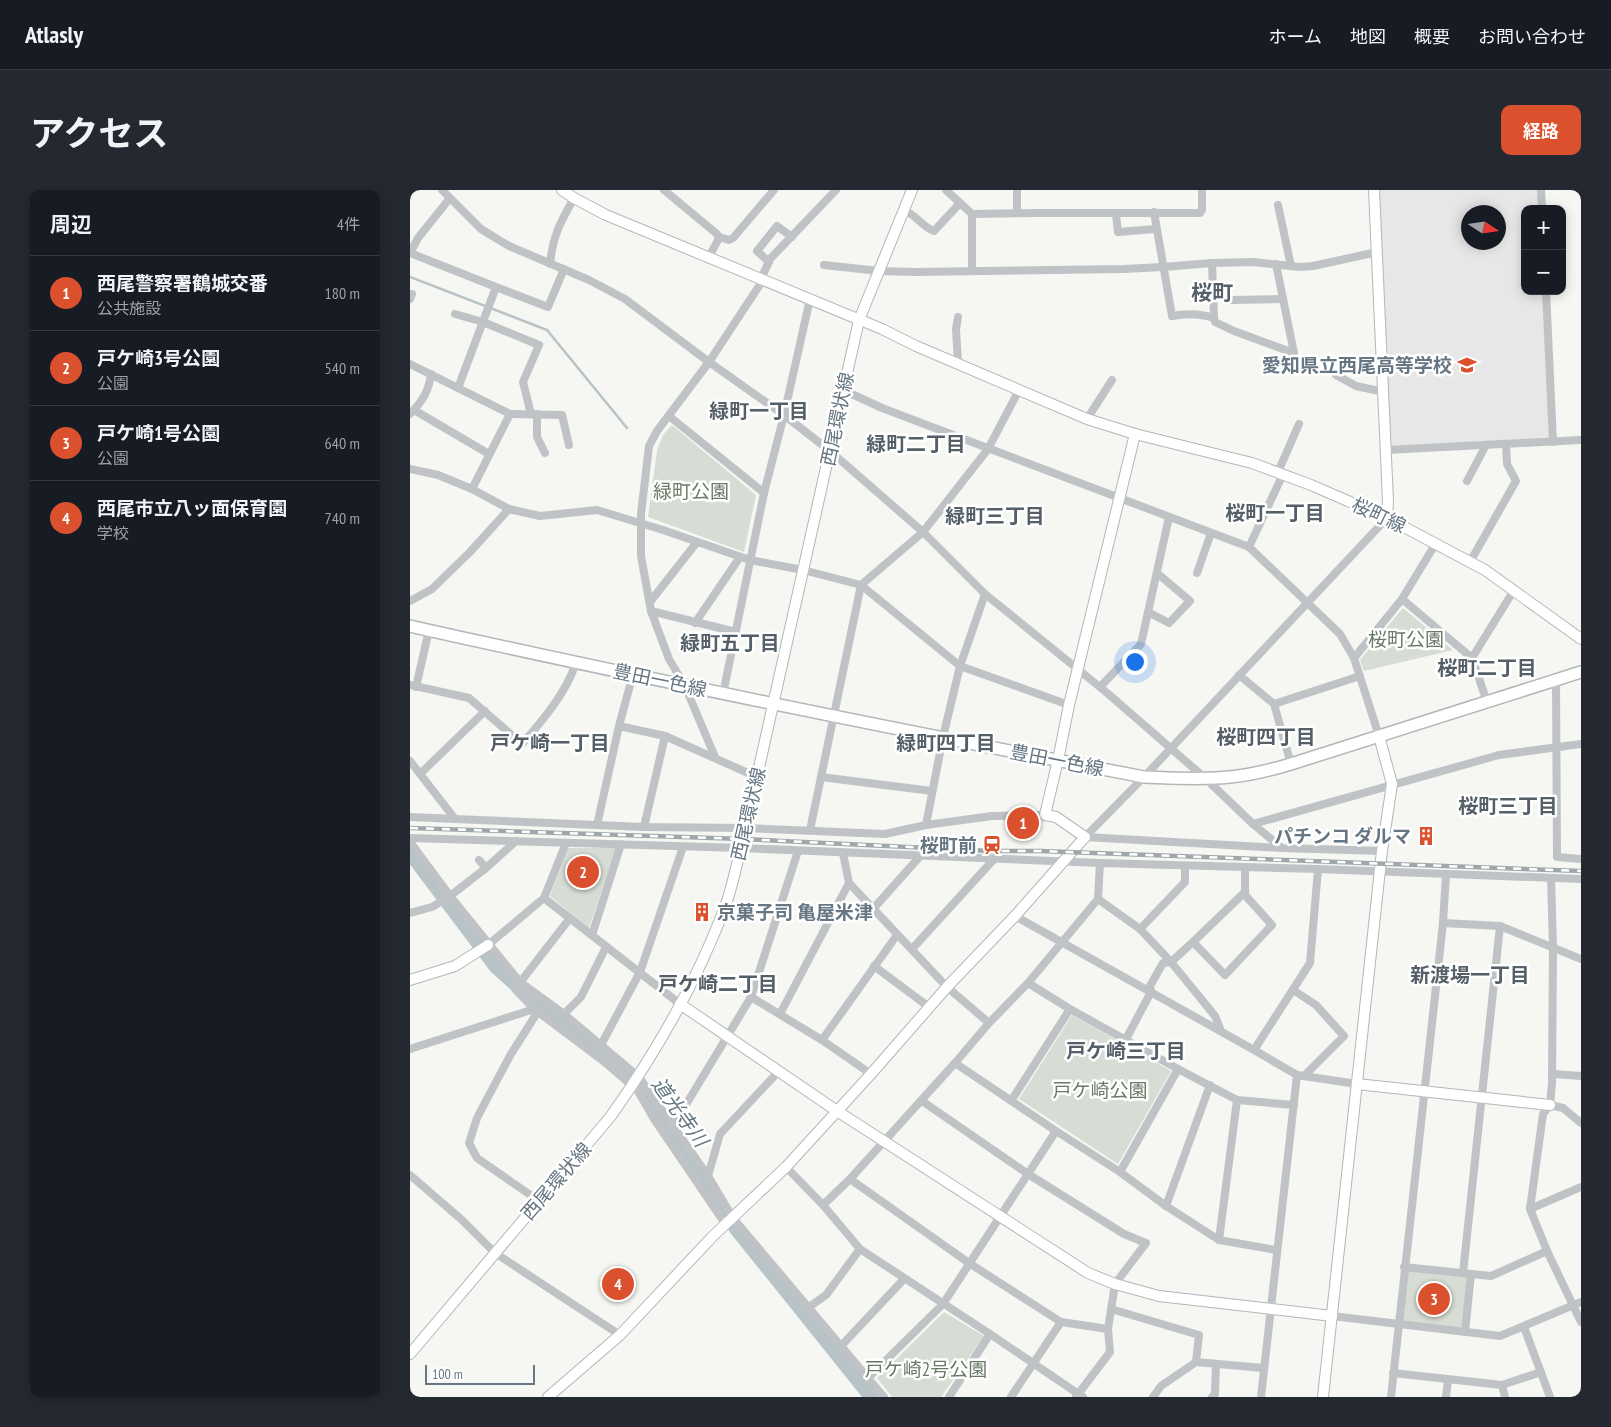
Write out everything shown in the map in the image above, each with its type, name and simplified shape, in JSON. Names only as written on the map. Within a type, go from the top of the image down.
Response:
[{"type":"main road","name":"豊田一色線","points":[[410,626],[723,694],[1144,777],[1205,778],[1263,772],[1581,672]]},
{"type":"street","points":[[442,190],[481,229],[509,246],[589,280],[625,299],[830,451],[923,532],[984,594],[1100,687],[1282,848]]},
{"type":"street","points":[[562,190],[606,214],[810,299],[1087,419],[1135,434],[1069,705],[1045,815]]},
{"type":"street","points":[[664,190],[719,237],[729,240],[733,238],[774,190]]},
{"type":"street","points":[[715,757],[685,686],[669,659],[650,611],[641,556],[640,523],[650,446],[657,431],[709,362],[762,279],[769,262],[836,190]]},
{"type":"street","name":"西尾環状線","points":[[410,1354],[611,1116],[636,1081],[700,968],[726,905],[742,848],[859,320],[912,190]]},
{"type":"street","points":[[946,190],[972,214],[1200,213],[1202,210],[1202,190]]},
{"type":"street","points":[[1017,190],[1017,213]]},
{"type":"street","points":[[548,1397],[620,1335],[713,1236],[786,1167],[872,1074],[947,987],[1015,916],[1085,837],[1144,777],[1387,518],[1384,392],[1374,190]]},
{"type":"street","points":[[1541,190],[1542,205]]},
{"type":"street","points":[[450,198],[418,238],[410,253],[548,307],[564,269]]},
{"type":"street","points":[[550,264],[552,244],[558,226],[574,198]]},
{"type":"street","points":[[903,210],[913,214],[930,230],[934,231],[960,203]]},
{"type":"street","points":[[1278,205],[1291,266]]},
{"type":"street","points":[[1154,212],[1172,316],[1196,313],[1214,318]]},
{"type":"street","points":[[972,214],[972,271]]},
{"type":"street","points":[[1116,214],[1118,232],[1156,229]]},
{"type":"street","points":[[769,262],[757,251],[777,226],[792,238]]},
{"type":"street","points":[[709,256],[719,237]]},
{"type":"street","points":[[824,265],[878,271],[1163,267],[1253,262],[1313,266],[1377,252]]},
{"type":"street","points":[[1212,263],[1215,322],[1294,353],[1276,264]]},
{"type":"street","points":[[458,388],[496,287]]},
{"type":"street","points":[[410,294],[412,294],[410,299]]},
{"type":"street","points":[[1546,295],[1553,442]]},
{"type":"street","points":[[723,694],[764,493],[784,416],[810,299]]},
{"type":"street","points":[[1233,300],[1283,299]]},
{"type":"street","points":[[456,314],[482,322],[539,345],[523,382],[534,414],[537,437],[545,453]]},
{"type":"street","points":[[958,317],[956,329],[958,363]]},
{"type":"street","points":[[410,364],[510,414],[562,415],[569,445]]},
{"type":"street","points":[[430,374],[429,386],[425,395],[412,412],[489,454]]},
{"type":"street","points":[[1336,375],[1356,386],[1384,392]]},
{"type":"street","points":[[1087,419],[1112,380]]},
{"type":"street","points":[[843,390],[882,408],[1249,548],[1340,634],[1354,658],[1392,784],[1382,851],[1324,1397]]},
{"type":"street","points":[[810,830],[861,585],[923,532],[988,449],[1019,390]]},
{"type":"street","points":[[472,489],[510,414]]},
{"type":"street","points":[[670,416],[764,493]]},
{"type":"street","points":[[1249,548],[1300,424]]},
{"type":"street","name":"桜町線","points":[[1135,434],[1252,463],[1387,518],[1485,570],[1581,639]]},
{"type":"street","points":[[1386,450],[1581,440]]},
{"type":"street","points":[[1470,562],[1516,481],[1507,464],[1506,444]]},
{"type":"street","points":[[1466,481],[1486,445]]},
{"type":"street","points":[[410,469],[438,474],[472,489],[509,509],[540,516],[597,510],[750,560],[803,570],[861,585],[960,666],[1069,705]]},
{"type":"street","points":[[410,600],[432,588],[470,552],[509,509]]},
{"type":"street","points":[[1100,687],[1141,644],[1169,517]]},
{"type":"street","points":[[1197,573],[1211,533]]},
{"type":"street","points":[[650,602],[697,542]]},
{"type":"street","points":[[1354,658],[1402,599],[1436,543]]},
{"type":"street","points":[[695,623],[740,557]]},
{"type":"street","points":[[1148,612],[1169,623],[1190,601],[1156,573]]},
{"type":"street","points":[[1472,658],[1514,590]]},
{"type":"street","points":[[926,825],[943,737],[960,666],[984,594]]},
{"type":"street","points":[[1402,599],[1472,658],[1487,702]]},
{"type":"street","points":[[650,611],[736,632]]},
{"type":"street","points":[[429,630],[413,686],[469,698],[522,744],[548,713],[573,672],[576,662]]},
{"type":"street","points":[[597,825],[619,726],[633,674]]},
{"type":"street","points":[[1239,675],[1274,704],[1291,764]]},
{"type":"street","points":[[1274,704],[1360,676]]},
{"type":"street","points":[[1556,680],[1556,857],[1581,858]]},
{"type":"street","points":[[420,774],[485,711]]},
{"type":"street","points":[[619,726],[665,736],[757,777]]},
{"type":"street","points":[[644,827],[665,736]]},
{"type":"street","points":[[1253,824],[1499,755],[1581,744]]},
{"type":"street","points":[[410,761],[455,819]]},
{"type":"street","points":[[821,777],[932,791]]},
{"type":"street","points":[[410,817],[644,827],[745,828],[885,834],[926,825],[992,816],[1045,815],[1056,817],[1085,837],[1282,848],[1382,851]]},
{"type":"street","points":[[410,840],[516,841],[742,848],[844,853],[922,854],[1100,863],[1581,879]]},
{"type":"street","points":[[410,840],[534,1008],[636,1081],[654,1119],[730,1221],[809,1307],[884,1397]]},
{"type":"street","points":[[410,913],[432,907],[450,896],[486,868],[516,841]]},
{"type":"street","points":[[410,980],[455,966],[488,945],[544,898],[566,843]]},
{"type":"street","points":[[592,935],[621,844]]},
{"type":"street","points":[[601,1045],[640,972],[684,847]]},
{"type":"street","points":[[673,1126],[751,997],[798,851]]},
{"type":"street","points":[[844,853],[849,883],[947,987],[989,1023]]},
{"type":"street","points":[[873,909],[922,854]]},
{"type":"street","points":[[912,949],[994,858]]},
{"type":"street","points":[[479,860],[486,868]]},
{"type":"street","points":[[823,1205],[850,1179],[989,1023],[1028,983],[1098,900],[1100,863]]},
{"type":"street","points":[[1140,929],[1185,882],[1185,866]]},
{"type":"street","points":[[1193,942],[1225,975],[1272,925],[1245,896],[1245,867]]},
{"type":"street","points":[[1254,1050],[1310,963],[1318,869]]},
{"type":"street","points":[[1391,1397],[1443,923],[1446,874]]},
{"type":"street","points":[[1552,878],[1552,1074],[1550,1105],[1543,1114],[1530,1210],[1547,1251],[1577,1304],[1581,1322]]},
{"type":"street","points":[[780,1014],[849,883]]},
{"type":"street","points":[[1126,1039],[1151,992],[1150,986],[1163,963],[1171,962],[1245,892]]},
{"type":"street","points":[[544,898],[680,1004],[837,1111],[1088,1273],[1114,1284],[1159,1296],[1500,1336],[1577,1304]]},
{"type":"street","points":[[1098,900],[1140,929],[1171,962],[1215,1016],[1221,1032]]},
{"type":"street","points":[[1015,916],[1300,1076],[1550,1105],[1563,1108],[1581,1123]]},
{"type":"street","points":[[518,985],[570,918]]},
{"type":"street","points":[[1443,923],[1500,926],[1581,959]]},
{"type":"street","points":[[1465,1332],[1467,1274],[1482,1097],[1500,926]]},
{"type":"street","points":[[822,1040],[897,935]]},
{"type":"street","points":[[564,1014],[581,997],[606,947]]},
{"type":"street","points":[[874,966],[929,1007]]},
{"type":"street","points":[[1028,983],[1070,1009],[1237,1100],[1294,1106]]},
{"type":"street","points":[[518,985],[564,1014],[601,1045],[636,1081],[673,1126],[708,1176],[730,1221]]},
{"type":"street","points":[[1260,1397],[1276,1250],[1294,1106],[1300,1076],[1344,1036],[1316,1005],[1293,990]]},
{"type":"street","points":[[751,997],[822,1040],[872,1074]]},
{"type":"street","points":[[410,1048],[534,1008]]},
{"type":"street","points":[[534,1008],[535,1016],[511,1054],[477,1118],[469,1143],[477,1158],[539,1201]]},
{"type":"street","points":[[1012,1101],[1070,1009]]},
{"type":"street","points":[[955,1063],[1120,1172],[1166,1206],[1220,1240],[1276,1250]]},
{"type":"street","points":[[1120,1172],[1178,1069]]},
{"type":"street","points":[[708,1176],[720,1134],[779,1071]]},
{"type":"street","points":[[1552,1074],[1581,1076]]},
{"type":"street","points":[[1166,1206],[1210,1086]]},
{"type":"street","points":[[786,1167],[823,1205],[860,1249],[990,1334],[1079,1396],[1110,1352],[1108,1329],[1114,1284],[1146,1243],[1124,1234],[1028,1174],[922,1100]]},
{"type":"street","points":[[1220,1240],[1237,1100]]},
{"type":"street","points":[[869,1377],[943,1304],[1056,1131]]},
{"type":"street","points":[[410,1176],[462,1220],[495,1252],[620,1335]]},
{"type":"street","points":[[850,1179],[969,1263],[1061,1322],[1108,1329]]},
{"type":"street","points":[[1530,1210],[1581,1187]]},
{"type":"street","points":[[809,1307],[826,1295],[860,1249]]},
{"type":"street","points":[[1404,1267],[1492,1276],[1547,1251]]},
{"type":"street","points":[[840,1346],[904,1279]]},
{"type":"street","points":[[1111,1310],[1198,1335],[1196,1362]]},
{"type":"street","points":[[1011,1397],[1061,1322]]},
{"type":"street","points":[[1524,1326],[1550,1397]]},
{"type":"street","points":[[949,1397],[990,1334]]},
{"type":"street","points":[[1153,1397],[1161,1386],[1196,1362],[1263,1368]]},
{"type":"street","points":[[1212,1397],[1215,1394],[1216,1364]]},
{"type":"street","points":[[1393,1372],[1502,1385],[1541,1372]]},
{"type":"street","points":[[1446,1397],[1448,1380]]},
{"type":"street","points":[[1502,1385],[1505,1397]]},
{"type":"shaded area","name":"愛知県立西尾高等学校","points":[[1378,190],[1539,190],[1539,205],[1521,205],[1521,295],[1543,295],[1550,438],[1390,446]]},
{"type":"green space","name":"緑町公園","points":[[672,425],[756,495],[744,552],[648,517],[657,451],[663,435]]},
{"type":"green space","name":"桜町公園","points":[[1403,608],[1453,650],[1364,671],[1360,660]]},
{"type":"green space","points":[[568,848],[616,848],[589,928],[550,896]]},
{"type":"green space","name":"戸ケ崎公園","points":[[1072,1015],[1171,1071],[1118,1164],[1019,1099]]},
{"type":"green space","points":[[1407,1270],[1467,1277],[1462,1328],[1401,1321]]},
{"type":"green space","name":"戸ケ崎2号公園","points":[[944,1312],[984,1336],[941,1397],[892,1397],[877,1378]]},
{"type":"waterway","points":[[410,277],[547,330],[627,428]]},
{"type":"waterway","name":"道光寺川","points":[[410,853],[496,967],[537,1004],[565,1024],[644,1092],[737,1230],[871,1397]]},
{"type":"railway","points":[[410,828],[743,839],[991,851],[1040,851],[1581,871]]},
{"type":"place","name":"愛知県立西尾高等学校","points":[[1467,365]]},
{"type":"place","name":"西尾警察署鶴城交番","points":[[1023,823]]},
{"type":"place","name":"パチンコ ダルマ","points":[[1426,836]]},
{"type":"place","name":"桜町前","points":[[992,845]]},
{"type":"place","name":"戸ケ崎3号公園","points":[[583,872]]},
{"type":"place","name":"京菓子司 亀屋米津","points":[[702,912]]},
{"type":"place","name":"西尾市立八ッ面保育園","points":[[618,1284]]},
{"type":"place","name":"戸ケ崎1号公園","points":[[1434,1299]]},
{"type":"district","name":"桜町","points":[[1212,293]]},
{"type":"district","name":"緑町一丁目","points":[[759,411]]},
{"type":"district","name":"緑町二丁目","points":[[916,444]]},
{"type":"district","name":"桜町一丁目","points":[[1275,513]]},
{"type":"district","name":"緑町三丁目","points":[[995,516]]},
{"type":"district","name":"緑町五丁目","points":[[730,643]]},
{"type":"district","name":"桜町二丁目","points":[[1487,668]]},
{"type":"district","name":"桜町四丁目","points":[[1266,737]]},
{"type":"district","name":"戸ケ崎一丁目","points":[[550,743]]},
{"type":"district","name":"緑町四丁目","points":[[946,743]]},
{"type":"district","name":"桜町三丁目","points":[[1508,806]]},
{"type":"district","name":"新渡場一丁目","points":[[1470,975]]},
{"type":"district","name":"戸ケ崎二丁目","points":[[718,984]]},
{"type":"district","name":"戸ケ崎三丁目","points":[[1126,1051]]}]
